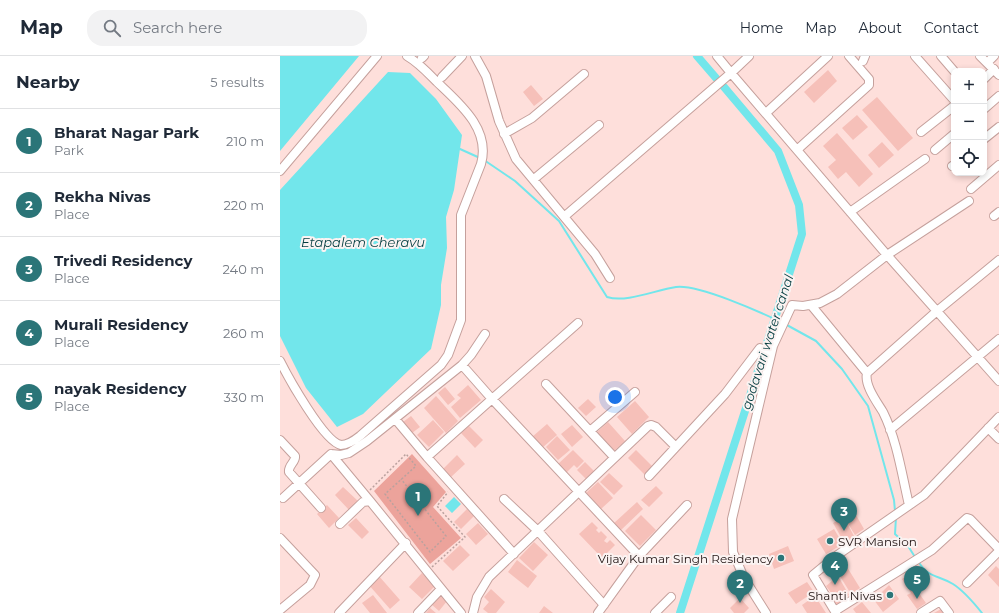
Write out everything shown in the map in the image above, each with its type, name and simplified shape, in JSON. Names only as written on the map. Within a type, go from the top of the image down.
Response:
[{"type":"street","points":[[280,171],[377,56]]},
{"type":"street","points":[[280,361],[320,426],[331,439],[342,445],[349,443],[360,436],[441,365],[448,356],[461,320],[461,215],[481,164],[483,149],[476,126],[461,103],[421,65],[407,56]]},
{"type":"street","points":[[442,77],[462,56]]},
{"type":"street","points":[[475,56],[486,76],[504,134],[516,159],[565,216],[595,254],[610,278]]},
{"type":"street","points":[[717,56],[887,255],[979,357],[999,382]]},
{"type":"street","points":[[565,216],[749,56]]},
{"type":"street","points":[[766,112],[828,56]]},
{"type":"street","points":[[798,150],[869,85],[869,79],[849,56]]},
{"type":"street","points":[[915,56],[951,97]]},
{"type":"street","points":[[941,56],[951,68]]},
{"type":"street","points":[[980,56],[996,72],[987,76]]},
{"type":"street","points":[[987,63],[994,56]]},
{"type":"street","points":[[504,134],[532,118],[584,74]]},
{"type":"street","points":[[987,106],[999,96]]},
{"type":"street","points":[[921,132],[951,108]]},
{"type":"street","points":[[534,179],[599,125]]},
{"type":"street","points":[[987,137],[999,127]]},
{"type":"street","points":[[935,150],[951,137]]},
{"type":"street","points":[[846,206],[925,159]]},
{"type":"street","points":[[971,189],[999,165]]},
{"type":"street","points":[[649,476],[767,348],[792,305],[803,306],[820,303],[836,294],[887,255],[969,201]]},
{"type":"street","points":[[867,373],[937,311],[999,260]]},
{"type":"street","points":[[811,305],[867,373],[866,377],[873,395],[890,430],[909,505]]},
{"type":"street","points":[[427,457],[578,323]]},
{"type":"street","points":[[283,498],[331,454],[341,455],[349,453],[396,420],[462,365],[471,356],[485,334]]},
{"type":"street","points":[[890,430],[999,339]]},
{"type":"street","points":[[766,613],[744,578],[734,552],[732,519],[767,348]]},
{"type":"street","points":[[462,365],[492,400],[639,556]]},
{"type":"street","points":[[546,384],[614,457]]},
{"type":"street","points":[[590,431],[635,392]]},
{"type":"street","points":[[967,583],[999,550],[973,522],[967,518],[937,546],[910,562],[836,612],[813,575],[836,556],[924,495],[999,417]]},
{"type":"street","points":[[396,420],[514,554]]},
{"type":"street","points":[[474,613],[477,597],[489,577],[614,457],[651,425],[656,427],[676,447]]},
{"type":"street","points":[[988,428],[999,439]]},
{"type":"street","points":[[280,440],[295,456],[295,460],[289,467],[289,472],[321,508]]},
{"type":"street","points":[[331,454],[372,498],[461,613]]},
{"type":"street","points":[[340,524],[362,502],[372,498]]},
{"type":"street","points":[[504,499],[538,531],[604,605]]},
{"type":"street","points":[[598,613],[639,556],[688,505]]},
{"type":"street","points":[[280,538],[314,572],[310,585],[280,610]]},
{"type":"street","points":[[338,613],[406,543]]},
{"type":"street","points":[[418,613],[441,589]]},
{"type":"street","points":[[655,613],[671,596]]},
{"type":"street","points":[[921,613],[940,601],[948,613]]},
{"type":"path","points":[[372,498],[370,490],[406,454],[416,466],[401,479],[385,494],[430,552],[446,536],[401,479]]},
{"type":"path","points":[[428,572],[465,537],[437,506],[449,490]]},
{"type":"shaded area","points":[[412,454],[446,492],[433,507],[461,538],[430,564],[374,491]]},
{"type":"water","points":[[280,56],[359,56],[280,151]]},
{"type":"water","name":"Etapalem Cheravu","points":[[388,72],[410,73],[436,99],[462,135],[454,190],[446,217],[447,248],[441,285],[441,305],[431,349],[363,414],[337,427],[306,388],[280,336],[280,190]]},
{"type":"water","points":[[454,497],[461,504],[452,513],[445,506]]},
{"type":"building","points":[[828,70],[837,81],[814,103],[804,92]]},
{"type":"building","points":[[531,85],[543,99],[534,106],[523,92]]},
{"type":"building","points":[[877,97],[913,138],[898,151],[862,110]]},
{"type":"building","points":[[857,115],[868,127],[853,140],[842,128]]},
{"type":"building","points":[[837,133],[873,174],[859,187],[846,172],[838,179],[828,167],[836,160],[823,146]]},
{"type":"building","points":[[882,142],[894,155],[879,168],[868,155]]},
{"type":"building","points":[[468,385],[481,400],[460,418],[451,407],[461,398],[457,395]]},
{"type":"building","points":[[445,387],[455,399],[448,405],[438,393]]},
{"type":"building","points":[[436,396],[458,421],[446,433],[424,408]]},
{"type":"building","points":[[588,399],[596,407],[586,416],[578,408]]},
{"type":"building","points":[[635,401],[649,417],[632,434],[617,417]]},
{"type":"building","points":[[411,416],[420,427],[412,433],[403,422]]},
{"type":"building","points":[[433,420],[444,432],[429,447],[417,435]]},
{"type":"building","points":[[608,422],[625,441],[613,452],[596,433]]},
{"type":"building","points":[[547,424],[557,435],[542,448],[532,437]]},
{"type":"building","points":[[572,425],[583,437],[572,447],[561,434]]},
{"type":"building","points":[[469,426],[483,440],[475,448],[461,433]]},
{"type":"building","points":[[557,436],[570,450],[558,460],[546,447]]},
{"type":"building","points":[[573,450],[584,461],[577,468],[574,465],[565,474],[557,465]]},
{"type":"building","points":[[636,450],[654,468],[646,476],[628,458]]},
{"type":"building","points":[[457,455],[465,464],[451,477],[443,469]]},
{"type":"building","points":[[585,462],[595,472],[587,480],[577,470]]},
{"type":"building","points":[[609,473],[623,486],[614,495],[600,482]]},
{"type":"building","points":[[598,482],[613,498],[601,509],[586,493]]},
{"type":"building","points":[[656,486],[663,493],[649,507],[641,500]]},
{"type":"building","points":[[343,487],[358,501],[349,510],[335,495]]},
{"type":"building","points":[[637,502],[643,509],[620,531],[613,524]]},
{"type":"building","points":[[327,505],[339,518],[329,528],[317,514]]},
{"type":"building","points":[[852,508],[864,529],[855,535],[842,514]]},
{"type":"building","points":[[467,509],[474,516],[461,529],[454,522]]},
{"type":"building","points":[[641,515],[656,530],[640,546],[625,531]]},
{"type":"building","points":[[844,517],[855,538],[845,544],[833,523]]},
{"type":"building","points":[[356,518],[369,532],[362,539],[348,525]]},
{"type":"building","points":[[592,522],[598,528],[596,530],[599,533],[601,531],[607,537],[604,541],[607,543],[610,540],[615,545],[602,558],[579,534]]},
{"type":"building","points":[[478,523],[488,534],[476,545],[466,534]]},
{"type":"building","name":"SVR Mansion","points":[[834,529],[843,544],[826,554],[817,539]]},
{"type":"building","points":[[534,542],[548,555],[533,571],[519,558]]},
{"type":"building","points":[[460,545],[470,555],[453,571],[443,561]]},
{"type":"building","name":"Vijay Kumar Singh Residency","points":[[788,546],[794,561],[774,569],[769,554]]},
{"type":"building","points":[[842,559],[860,588],[851,594],[833,565]]},
{"type":"building","points":[[517,560],[537,576],[528,588],[508,572]]},
{"type":"building","points":[[996,566],[999,569],[999,587],[988,575]]},
{"type":"building","points":[[915,570],[924,584],[916,589],[926,603],[917,609],[907,595],[911,593],[902,579]]},
{"type":"building","points":[[422,573],[435,586],[422,599],[409,587]]},
{"type":"building","points":[[378,575],[400,600],[390,609],[368,584]]},
{"type":"building","points":[[838,576],[849,595],[837,605],[830,596],[840,588],[832,594],[826,586]]},
{"type":"building","points":[[807,582],[814,592],[796,604],[788,593]]},
{"type":"building","points":[[889,585],[899,599],[883,612],[874,600]]},
{"type":"building","points":[[491,589],[505,602],[496,613],[488,613],[483,609],[489,602],[484,597]]},
{"type":"building","points":[[440,594],[447,601],[439,611],[431,604]]},
{"type":"building","points":[[373,595],[387,613],[370,613],[362,603]]},
{"type":"building","points":[[815,596],[826,613],[807,613],[802,605]]},
{"type":"building","points":[[740,598],[749,608],[744,613],[734,613],[730,608]]},
{"type":"building","points":[[862,602],[871,613],[856,613],[853,609]]},
{"type":"building","points":[[544,606],[553,613],[539,613]]},
{"type":"building","points":[[430,608],[436,613],[426,613]]},
{"type":"building","points":[[941,609],[943,613],[934,613]]},
{"type":"waterway","points":[[697,56],[716,78]]},
{"type":"waterway","name":"godavari water canal","points":[[680,613],[802,234],[799,205],[778,151],[724,87]]},
{"type":"waterway","points":[[460,149],[480,158]]},
{"type":"waterway","points":[[484,160],[515,181],[559,221],[607,297],[632,297],[676,287],[686,287],[713,294],[781,322]]},
{"type":"waterway","points":[[785,324],[816,341],[842,369],[868,406],[894,500],[895,511]]},
{"type":"waterway","points":[[896,517],[895,534],[908,546],[915,557]]},
{"type":"waterway","points":[[918,561],[934,576],[948,581],[957,587],[969,597],[982,613]]},
{"type":"place","name":"Bharat Nagar Park","points":[[418,516]]},
{"type":"place","name":"Trivedi Residency","points":[[844,531]]},
{"type":"place","name":"SVR Mansion","points":[[830,541]]},
{"type":"place","name":"Vijay Kumar Singh Residency","points":[[781,558]]},
{"type":"place","name":"Murali Residency","points":[[835,585]]},
{"type":"place","name":"Shanti Nivas","points":[[890,595]]},
{"type":"place","name":"nayak Residency","points":[[917,599]]},
{"type":"place","name":"Rekha Nivas","points":[[740,603]]}]
